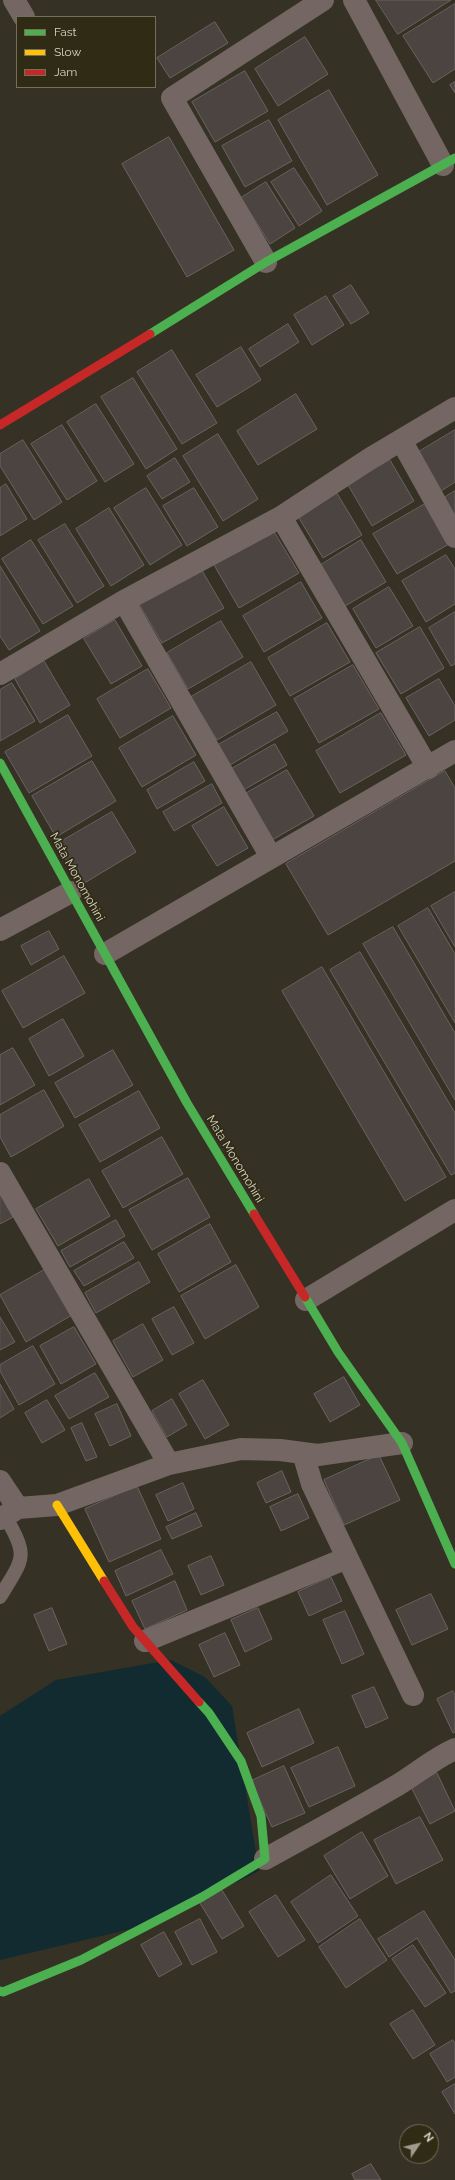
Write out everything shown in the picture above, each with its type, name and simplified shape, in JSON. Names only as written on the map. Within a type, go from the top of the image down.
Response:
[{"type":"street","points":[[14,0],[23,16]]},
{"type":"street","points":[[266,262],[172,98],[323,0]]},
{"type":"street","points":[[0,425],[266,262],[449,161],[354,0]]},
{"type":"street","points":[[0,674],[124,601],[281,517],[401,440],[455,408]]},
{"type":"street","points":[[401,440],[455,537]]},
{"type":"street","points":[[281,517],[428,768]]},
{"type":"street","points":[[124,601],[271,857]]},
{"type":"street","points":[[105,954],[455,751]]},
{"type":"street","name":"Mata Monomohini","points":[[0,763],[188,1103],[338,1352],[402,1443],[455,1564]]},
{"type":"street","points":[[0,930],[71,892]]},
{"type":"street","points":[[0,1173],[169,1464]]},
{"type":"street","points":[[306,1300],[455,1210]]},
{"type":"street","points":[[0,1481],[8,1514],[57,1504],[169,1464],[241,1449],[280,1450],[318,1455],[402,1443]]},
{"type":"street","points":[[303,1454],[312,1484],[413,1695]]},
{"type":"street","points":[[57,1504],[125,1615],[209,1713],[241,1761],[261,1816],[265,1858]]},
{"type":"street","points":[[145,1640],[347,1558]]},
{"type":"street","points":[[0,1991],[3,1992],[81,1960],[202,1897],[265,1858],[403,1782],[441,1755],[455,1749]]},
{"type":"lane","points":[[0,1597],[19,1565],[22,1555],[19,1541],[8,1514]]},
{"type":"water","points":[[171,1660],[205,1677],[232,1706],[259,1871],[152,1924],[0,1960],[0,1716],[56,1680]]},
{"type":"building","points":[[376,0],[451,0],[398,34]]},
{"type":"building","points":[[455,4],[455,69],[433,83],[403,36]]},
{"type":"building","points":[[215,22],[228,43],[170,78],[157,58]]},
{"type":"building","points":[[305,37],[328,74],[278,106],[255,69]]},
{"type":"building","points":[[245,71],[268,111],[215,142],[192,102]]},
{"type":"building","points":[[455,82],[455,93],[450,85]]},
{"type":"building","points":[[329,90],[378,175],[327,205],[278,120]]},
{"type":"building","points":[[269,120],[292,161],[245,187],[222,146]]},
{"type":"building","points":[[169,137],[234,250],[187,277],[122,164]]},
{"type":"building","points":[[294,168],[322,211],[299,226],[271,182]]},
{"type":"building","points":[[266,182],[295,228],[270,244],[241,198]]},
{"type":"building","points":[[351,285],[369,313],[351,324],[333,296]]},
{"type":"building","points":[[326,296],[344,325],[312,345],[294,315]]},
{"type":"building","points":[[288,324],[299,342],[260,367],[249,349]]},
{"type":"building","points":[[241,347],[261,380],[217,407],[196,375]]},
{"type":"building","points":[[172,350],[217,423],[182,444],[137,372]]},
{"type":"building","points":[[133,378],[177,449],[146,469],[101,397]]},
{"type":"building","points":[[296,394],[317,429],[258,465],[237,431]]},
{"type":"building","points":[[96,404],[134,464],[105,482],[67,422]]},
{"type":"building","points":[[62,425],[97,481],[67,500],[31,444]]},
{"type":"building","points":[[455,430],[455,482],[435,495],[412,456]]},
{"type":"building","points":[[218,434],[258,499],[223,521],[183,456]]},
{"type":"building","points":[[23,440],[62,502],[34,520],[0,466],[0,454]]},
{"type":"building","points":[[175,458],[190,482],[162,499],[147,476]]},
{"type":"building","points":[[390,460],[414,501],[372,526],[348,485]]},
{"type":"building","points":[[6,484],[27,519],[0,536],[0,488]]},
{"type":"building","points":[[146,488],[182,545],[150,565],[114,508]]},
{"type":"building","points":[[194,488],[218,527],[187,546],[163,506]]},
{"type":"building","points":[[335,490],[362,535],[323,558],[296,513]]},
{"type":"building","points":[[455,491],[455,527],[439,501]]},
{"type":"building","points":[[425,504],[449,544],[397,574],[373,534]]},
{"type":"building","points":[[109,508],[144,565],[111,586],[76,529]]},
{"type":"building","points":[[65,524],[104,586],[77,603],[38,540]]},
{"type":"building","points":[[273,530],[299,573],[239,608],[214,565]]},
{"type":"building","points":[[31,540],[73,606],[43,624],[2,559]]},
{"type":"building","points":[[361,540],[386,582],[345,606],[321,565]]},
{"type":"building","points":[[446,555],[455,569],[455,604],[426,622],[402,581]]},
{"type":"building","points":[[0,566],[40,631],[9,650],[0,636]]},
{"type":"building","points":[[201,569],[224,608],[162,643],[139,604]]},
{"type":"building","points":[[301,582],[322,618],[264,652],[243,616]]},
{"type":"building","points":[[389,587],[413,626],[376,648],[353,609]]},
{"type":"building","points":[[455,612],[455,664],[451,666],[429,628]]},
{"type":"building","points":[[115,620],[142,666],[111,684],[84,639]]},
{"type":"building","points":[[221,621],[243,657],[188,689],[167,653]]},
{"type":"building","points":[[327,623],[350,662],[290,696],[268,658]]},
{"type":"building","points":[[420,627],[444,668],[401,694],[376,653]]},
{"type":"building","points":[[44,661],[70,705],[40,723],[15,679]]},
{"type":"building","points":[[251,662],[276,705],[217,740],[191,697]]},
{"type":"building","points":[[353,665],[379,709],[319,743],[294,699]]},
{"type":"building","points":[[148,669],[171,708],[120,738],[97,699]]},
{"type":"building","points":[[439,679],[455,706],[455,720],[429,736],[406,698]]},
{"type":"building","points":[[12,683],[35,721],[0,741],[0,690]]},
{"type":"building","points":[[277,712],[288,731],[230,765],[218,745]]},
{"type":"building","points":[[381,713],[406,755],[340,793],[316,751]]},
{"type":"building","points":[[68,715],[92,756],[29,793],[5,752]]},
{"type":"building","points":[[173,716],[196,755],[142,787],[119,748]]},
{"type":"building","points":[[275,744],[287,765],[240,792],[228,771]]},
{"type":"building","points":[[92,761],[116,801],[56,837],[32,796]]},
{"type":"building","points":[[194,762],[205,781],[157,809],[147,790]]},
{"type":"building","points":[[287,770],[314,816],[272,840],[245,794]]},
{"type":"building","points":[[445,771],[455,788],[455,861],[328,935],[286,864]]},
{"type":"building","points":[[212,784],[222,803],[174,831],[163,812]]},
{"type":"building","points":[[224,807],[248,848],[217,866],[192,826]]},
{"type":"building","points":[[112,812],[136,852],[81,885],[57,844]]},
{"type":"building","points":[[455,892],[455,947],[431,906]]},
{"type":"building","points":[[428,908],[455,954],[455,1023],[398,926]]},
{"type":"building","points":[[393,927],[455,1033],[455,1100],[363,944]]},
{"type":"building","points":[[49,931],[59,949],[31,965],[21,946]]},
{"type":"building","points":[[360,952],[455,1113],[455,1173],[451,1175],[330,970]]},
{"type":"building","points":[[64,956],[85,993],[23,1028],[2,991]]},
{"type":"building","points":[[322,967],[446,1177],[405,1201],[282,991]]},
{"type":"building","points":[[63,1019],[84,1056],[49,1076],[29,1039]]},
{"type":"building","points":[[13,1048],[35,1085],[0,1105],[0,1055]]},
{"type":"building","points":[[113,1050],[133,1085],[75,1118],[55,1083]]},
{"type":"building","points":[[44,1090],[64,1126],[11,1157],[0,1137],[0,1115]]},
{"type":"building","points":[[139,1091],[160,1128],[100,1162],[79,1125]]},
{"type":"building","points":[[162,1137],[183,1174],[123,1208],[102,1171]]},
{"type":"building","points":[[188,1178],[210,1217],[152,1250],[129,1210]]},
{"type":"building","points":[[89,1179],[110,1216],[58,1246],[36,1209]]},
{"type":"building","points":[[0,1194],[13,1217],[0,1224]]},
{"type":"building","points":[[116,1220],[125,1236],[70,1267],[61,1251]]},
{"type":"building","points":[[210,1224],[231,1262],[179,1292],[158,1254]]},
{"type":"building","points":[[124,1242],[134,1258],[84,1286],[74,1271]]},
{"type":"building","points":[[139,1262],[150,1282],[96,1313],[85,1293]]},
{"type":"building","points":[[236,1265],[259,1307],[205,1339],[181,1296]]},
{"type":"building","points":[[46,1269],[72,1315],[26,1342],[0,1295]]},
{"type":"building","points":[[174,1307],[194,1343],[172,1355],[152,1319]]},
{"type":"building","points":[[0,1317],[15,1342],[0,1350]]},
{"type":"building","points":[[143,1324],[163,1360],[133,1377],[113,1341]]},
{"type":"building","points":[[74,1327],[96,1364],[61,1384],[40,1346]]},
{"type":"building","points":[[33,1346],[55,1384],[19,1405],[0,1371],[0,1365]]},
{"type":"building","points":[[95,1373],[109,1397],[69,1419],[55,1396]]},
{"type":"building","points":[[344,1377],[360,1405],[330,1422],[314,1394]]},
{"type":"building","points":[[203,1380],[229,1425],[205,1439],[179,1394]]},
{"type":"building","points":[[0,1384],[14,1409],[0,1418]]},
{"type":"building","points":[[172,1399],[187,1425],[167,1437],[152,1411]]},
{"type":"building","points":[[47,1400],[65,1430],[42,1443],[25,1413]]},
{"type":"building","points":[[117,1404],[131,1436],[110,1446],[95,1414]]},
{"type":"building","points":[[82,1423],[97,1457],[86,1461],[71,1428]]},
{"type":"building","points":[[379,1455],[400,1500],[344,1525],[324,1480]]},
{"type":"building","points":[[282,1471],[291,1492],[266,1503],[257,1483]]},
{"type":"building","points":[[183,1483],[194,1509],[168,1521],[156,1495]]},
{"type":"building","points":[[137,1486],[161,1539],[109,1562],[85,1509]]},
{"type":"building","points":[[298,1494],[309,1518],[281,1531],[270,1507]]},
{"type":"building","points":[[196,1513],[202,1526],[172,1539],[166,1527]]},
{"type":"building","points":[[161,1550],[173,1574],[126,1596],[115,1571]]},
{"type":"building","points":[[211,1556],[224,1585],[201,1595],[188,1566]]},
{"type":"building","points":[[331,1577],[342,1601],[309,1616],[298,1592]]},
{"type":"building","points":[[175,1581],[187,1610],[145,1629],[132,1601]]},
{"type":"building","points":[[431,1594],[448,1629],[412,1645],[396,1610]]},
{"type":"building","points":[[52,1608],[67,1644],[49,1651],[34,1615]]},
{"type":"building","points":[[258,1608],[272,1639],[245,1652],[231,1620]]},
{"type":"building","points":[[345,1611],[364,1654],[342,1664],[323,1620]]},
{"type":"building","points":[[225,1633],[240,1665],[214,1677],[199,1645]]},
{"type":"building","points":[[374,1687],[388,1718],[366,1728],[352,1696]]},
{"type":"building","points":[[453,1691],[455,1695],[455,1732],[453,1733],[437,1699]]},
{"type":"building","points":[[299,1709],[314,1743],[262,1767],[247,1733]]},
{"type":"building","points":[[338,1747],[355,1786],[309,1807],[291,1768]]},
{"type":"building","points":[[284,1766],[305,1813],[272,1827],[251,1781]]},
{"type":"building","points":[[437,1773],[455,1811],[430,1824],[411,1787]]},
{"type":"building","points":[[420,1817],[443,1860],[396,1884],[374,1840]]},
{"type":"building","points":[[362,1832],[388,1876],[350,1899],[324,1856]]},
{"type":"building","points":[[331,1875],[358,1916],[318,1943],[291,1902]]},
{"type":"building","points":[[220,1887],[244,1926],[222,1939],[198,1900]]},
{"type":"building","points":[[276,1895],[305,1940],[278,1957],[249,1912]]},
{"type":"building","points":[[424,1911],[455,1960],[455,1991],[451,1993],[417,1938],[389,1957],[378,1939]]},
{"type":"building","points":[[200,1919],[217,1952],[192,1965],[175,1932]]},
{"type":"building","points":[[360,1919],[387,1960],[346,1988],[319,1947]]},
{"type":"building","points":[[164,1932],[182,1964],[159,1977],[141,1945]]},
{"type":"building","points":[[413,1945],[446,1993],[425,2007],[392,1959]]},
{"type":"building","points":[[413,2010],[435,2045],[413,2059],[390,2024]]},
{"type":"building","points":[[453,2040],[455,2043],[455,2077],[447,2082],[430,2054]]},
{"type":"building","points":[[455,2084],[455,2114],[442,2092]]},
{"type":"building","points":[[371,2164],[381,2180],[355,2180],[352,2174]]},
{"type":"traffic: fast","points":[[150,334],[266,262],[455,158]]},
{"type":"traffic: fast","points":[[0,763],[187,1103],[254,1214]]},
{"type":"traffic: fast","points":[[305,1297],[338,1352],[402,1443],[455,1564]]},
{"type":"traffic: fast","points":[[0,1991],[3,1992],[81,1960],[202,1897],[265,1859],[261,1816],[241,1761],[209,1713],[199,1702]]},
{"type":"traffic: slow","points":[[57,1505],[104,1581]]},
{"type":"traffic: jam","points":[[0,425],[150,334]]},
{"type":"traffic: jam","points":[[254,1214],[305,1297]]},
{"type":"traffic: jam","points":[[104,1581],[133,1627],[199,1702]]}]
